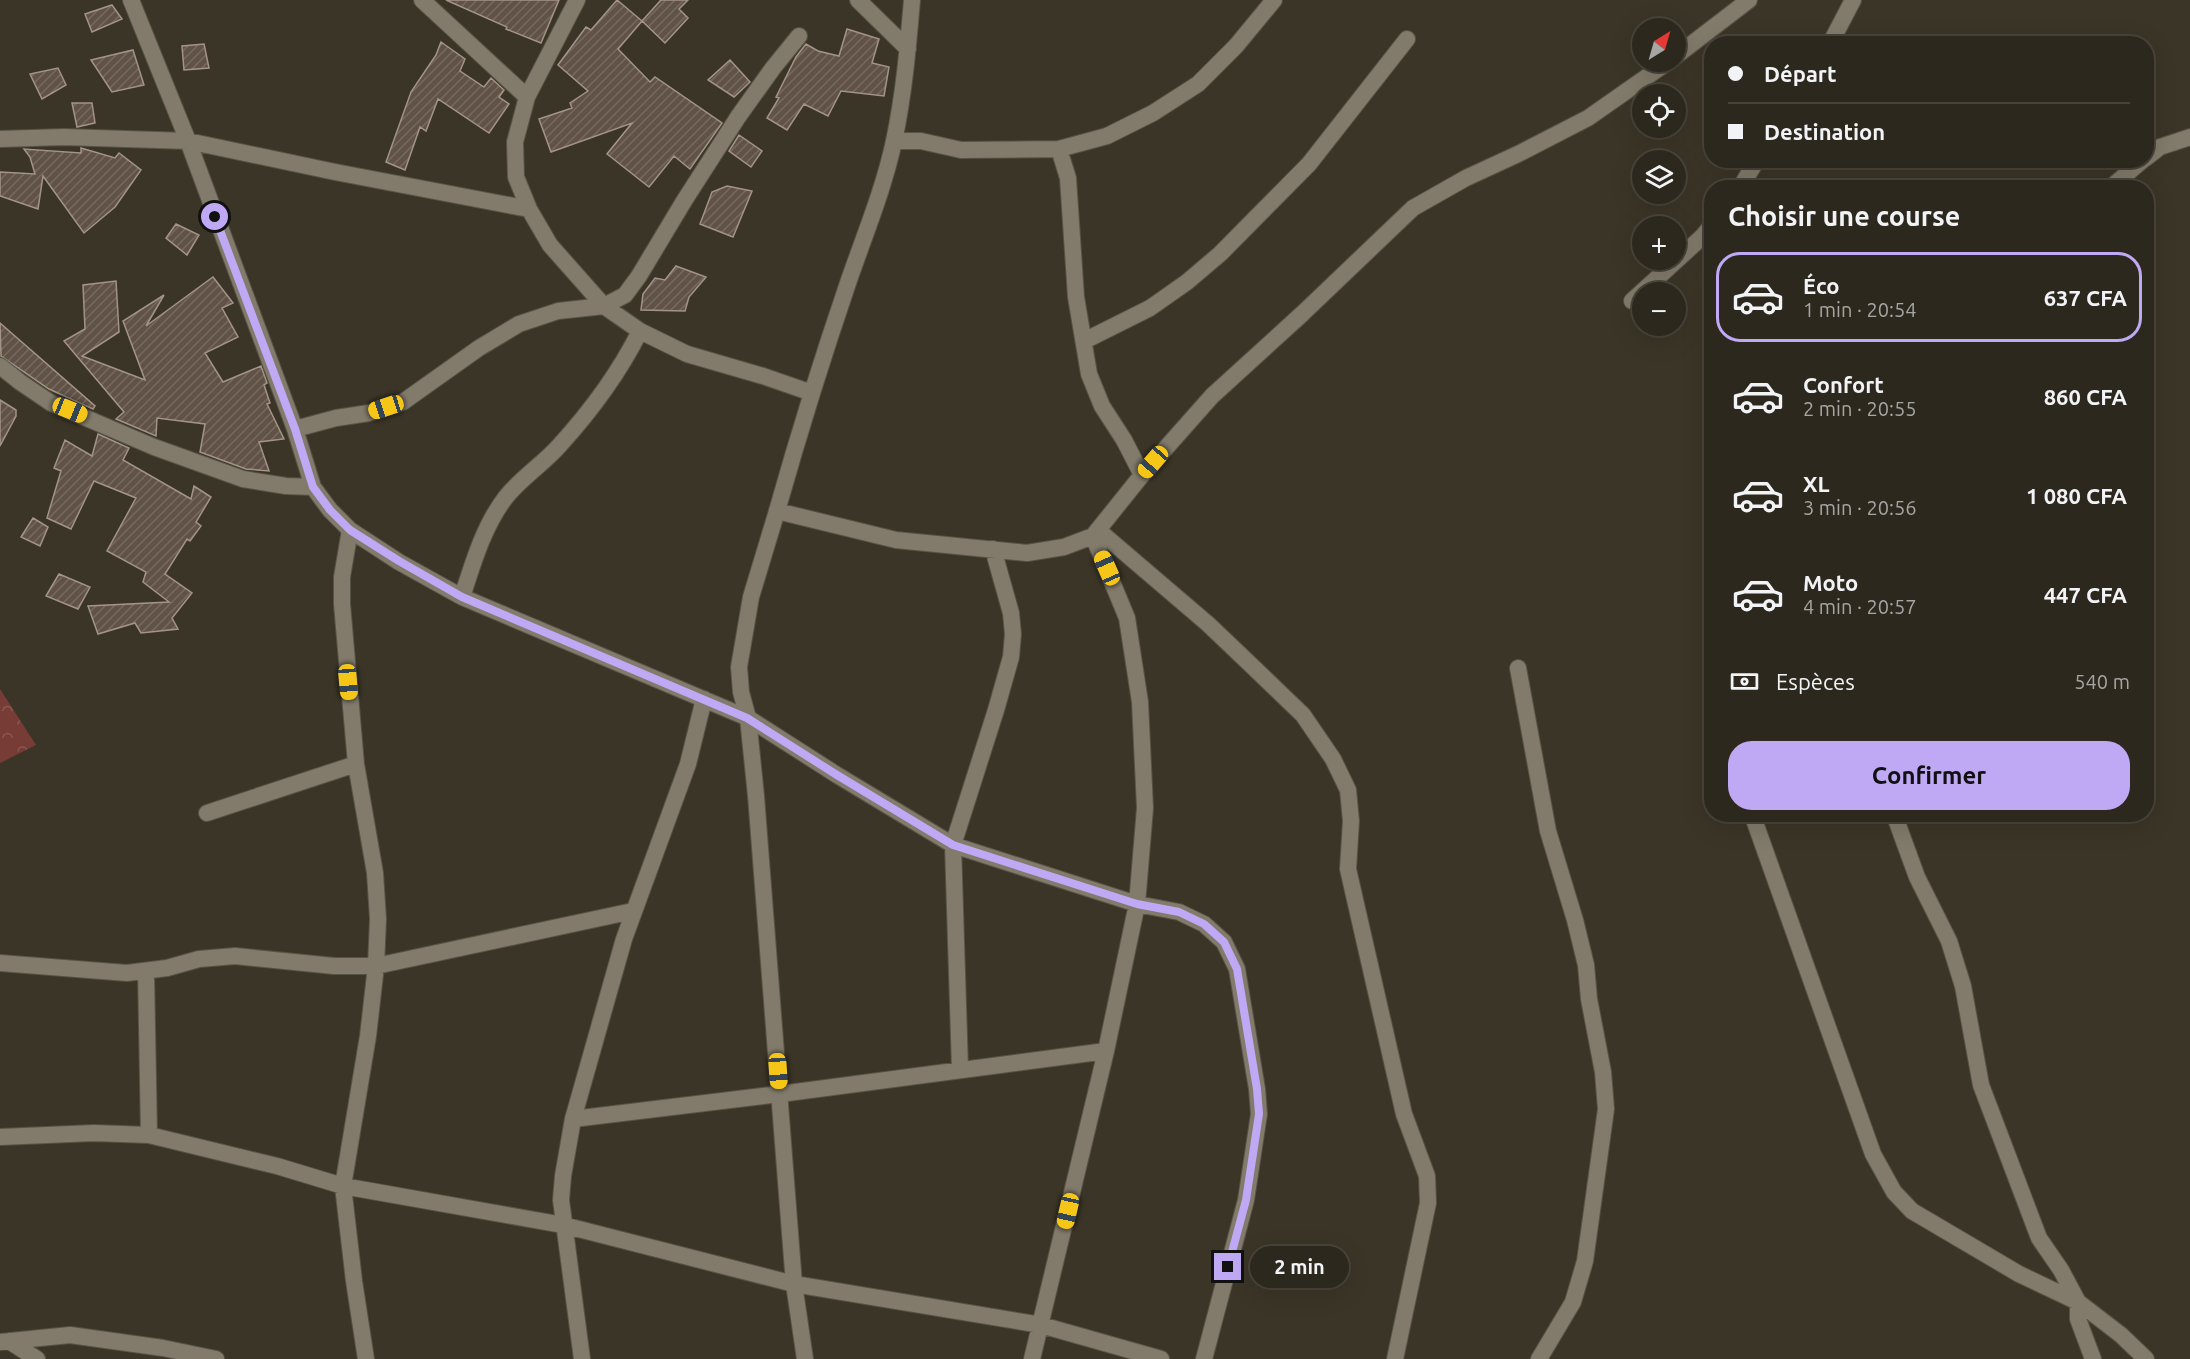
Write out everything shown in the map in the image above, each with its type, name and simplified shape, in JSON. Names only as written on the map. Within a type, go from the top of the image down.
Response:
[{"type":"street","points":[[131,0],[188,141],[295,429],[313,487],[330,510],[350,530],[462,597],[747,718],[953,845],[1137,904],[1179,912],[1204,924],[1224,942],[1237,969],[1259,1114],[1246,1200],[1204,1359]]},
{"type":"street","points":[[422,0],[527,97]]},
{"type":"street","points":[[578,0],[527,97],[515,142],[516,177],[550,245],[604,306],[640,331],[687,354],[812,393]]},
{"type":"street","points":[[858,0],[908,49]]},
{"type":"street","points":[[805,1359],[794,1284],[757,808],[747,718],[741,692],[740,667],[751,597],[812,393],[879,196],[894,141],[908,49],[912,0]]},
{"type":"street","points":[[894,141],[921,141],[961,150],[1059,149],[1107,136],[1153,113],[1198,84],[1236,46],[1274,0]]},
{"type":"street","points":[[1686,48],[1749,0]]},
{"type":"street","points":[[1834,36],[1853,0]]},
{"type":"street","points":[[295,429],[336,418],[369,413],[403,402],[479,348],[519,324],[558,311],[604,306],[625,295],[738,117],[799,36]]},
{"type":"street","points":[[1084,341],[1150,308],[1187,282],[1220,254],[1309,164],[1407,39]]},
{"type":"street","points":[[777,511],[897,540],[1027,552],[1064,547],[1095,533],[1142,475],[1212,396],[1413,208],[1466,178],[1588,118],[1654,72]]},
{"type":"street","points":[[0,139],[64,137],[188,141],[530,209]]},
{"type":"street","points":[[2154,152],[2160,147],[2190,137]]},
{"type":"street","points":[[1059,149],[1068,178],[1076,297],[1089,374],[1102,406],[1124,440],[1142,475]]},
{"type":"street","points":[[2119,180],[2134,168]]},
{"type":"street","points":[[1653,282],[1704,235]]},
{"type":"street","points":[[462,597],[480,547],[506,496],[558,448],[580,421],[615,374],[640,331]]},
{"type":"street","points":[[0,366],[51,403],[154,447],[243,479],[286,486],[313,487]]},
{"type":"street","points":[[350,530],[342,577],[342,604],[356,764],[375,873],[378,919],[376,966],[368,1036],[343,1186],[366,1359]]},
{"type":"street","points":[[1032,1359],[1106,1051],[1137,904],[1145,808],[1140,702],[1127,618],[1095,533]]},
{"type":"street","points":[[1095,533],[1208,624],[1303,715],[1334,759],[1348,790],[1350,821],[1348,869],[1404,1114],[1427,1176],[1428,1203],[1395,1359]]},
{"type":"street","points":[[960,1069],[953,845],[1011,657],[1013,634],[1011,613],[993,549]]},
{"type":"street","points":[[1518,668],[1548,831],[1586,965],[1589,999],[1603,1071],[1606,1109],[1585,1261],[1573,1302],[1539,1359]]},
{"type":"street","points":[[582,1359],[561,1200],[573,1119],[633,911],[688,764],[704,699]]},
{"type":"street","points":[[207,813],[356,764]]},
{"type":"street","points":[[1755,822],[1873,1154],[1894,1192],[1912,1211],[1971,1247],[2047,1289],[2078,1302],[2121,1335],[2146,1359]]},
{"type":"street","points":[[1897,822],[1917,877],[1949,941],[1963,986],[1981,1085],[2039,1238],[2061,1270],[2078,1302],[2078,1319],[2093,1359]]},
{"type":"street","points":[[0,963],[118,973],[146,972],[199,959],[235,956],[334,966],[376,966],[633,911]]},
{"type":"street","points":[[146,972],[149,1135]]},
{"type":"street","points":[[573,1119],[1106,1051]]},
{"type":"street","points":[[0,1137],[94,1133],[149,1135],[277,1166],[343,1186],[563,1226],[794,1284],[1041,1325],[1161,1359]]},
{"type":"street","points":[[4,1342],[70,1335],[163,1348],[216,1359]]},
{"type":"street","points":[[4,1342],[37,1359]]},
{"type":"green space","points":[[0,689],[36,745],[0,763]]},
{"type":"building","points":[[446,0],[559,0],[541,43]]},
{"type":"building","points":[[617,0],[642,21],[618,49],[650,82],[655,77],[722,123],[690,169],[674,156],[649,187],[607,154],[632,123],[551,152],[539,119],[572,108],[570,103],[588,91],[558,65],[586,27],[591,30]]},
{"type":"building","points":[[661,0],[688,0],[679,9],[688,18],[665,43],[642,21]]},
{"type":"building","points":[[112,5],[122,19],[92,32],[85,14]]},
{"type":"building","points":[[847,29],[879,39],[872,63],[889,67],[884,96],[841,91],[828,116],[804,104],[787,130],[767,118],[779,98],[776,97],[796,57],[806,44],[818,51],[839,56]]},
{"type":"building","points":[[441,42],[465,59],[460,71],[484,87],[491,78],[504,90],[499,97],[509,104],[489,133],[438,99],[426,131],[420,127],[405,170],[386,162],[411,92],[436,55]]},
{"type":"building","points":[[204,44],[209,68],[184,70],[182,46]]},
{"type":"building","points":[[133,50],[144,85],[112,92],[91,60]]},
{"type":"building","points":[[730,60],[750,82],[734,97],[708,80]]},
{"type":"building","points":[[58,68],[66,85],[42,99],[30,74]]},
{"type":"building","points":[[72,103],[92,103],[95,123],[77,127]]},
{"type":"building","points":[[739,135],[762,151],[751,167],[729,151]]},
{"type":"building","points":[[81,148],[115,158],[119,153],[141,170],[115,207],[84,233],[43,176],[38,209],[0,196],[0,172],[35,174],[30,157],[24,149],[81,153]]},
{"type":"building","points":[[727,186],[752,191],[733,237],[700,224],[712,192]]},
{"type":"building","points":[[176,224],[199,235],[187,255],[166,238]]},
{"type":"building","points":[[676,266],[706,277],[689,297],[685,311],[641,310],[643,294],[655,278],[665,280]]},
{"type":"building","points":[[213,277],[233,303],[222,308],[238,337],[205,353],[223,382],[261,366],[267,383],[264,385],[270,403],[267,404],[284,439],[259,442],[269,471],[246,469],[200,452],[205,424],[157,418],[156,436],[116,419],[124,412],[64,341],[85,329],[83,285],[116,281],[119,332],[82,356],[145,380],[123,321],[164,295],[146,326]]},
{"type":"building","points":[[0,323],[95,406],[93,409],[49,389],[1,356]]},
{"type":"building","points":[[0,400],[16,410],[16,416],[0,446]]},
{"type":"building","points":[[98,434],[129,448],[123,460],[191,499],[194,486],[211,497],[196,522],[201,526],[190,541],[187,539],[165,574],[192,593],[172,618],[178,629],[141,633],[135,623],[98,634],[88,606],[169,602],[143,582],[146,572],[107,551],[136,498],[94,481],[71,529],[47,518],[61,471],[54,468],[65,440],[92,456]]},
{"type":"building","points":[[33,518],[48,527],[40,546],[21,537]]},
{"type":"building","points":[[59,574],[90,587],[78,609],[46,596]]},
{"type":"route","points":[[215,217],[295,429],[313,487],[330,510],[350,530],[462,597],[747,718],[953,845],[1137,904],[1179,912],[1204,924],[1224,942],[1237,969],[1259,1114],[1246,1200],[1228,1267]]}]
